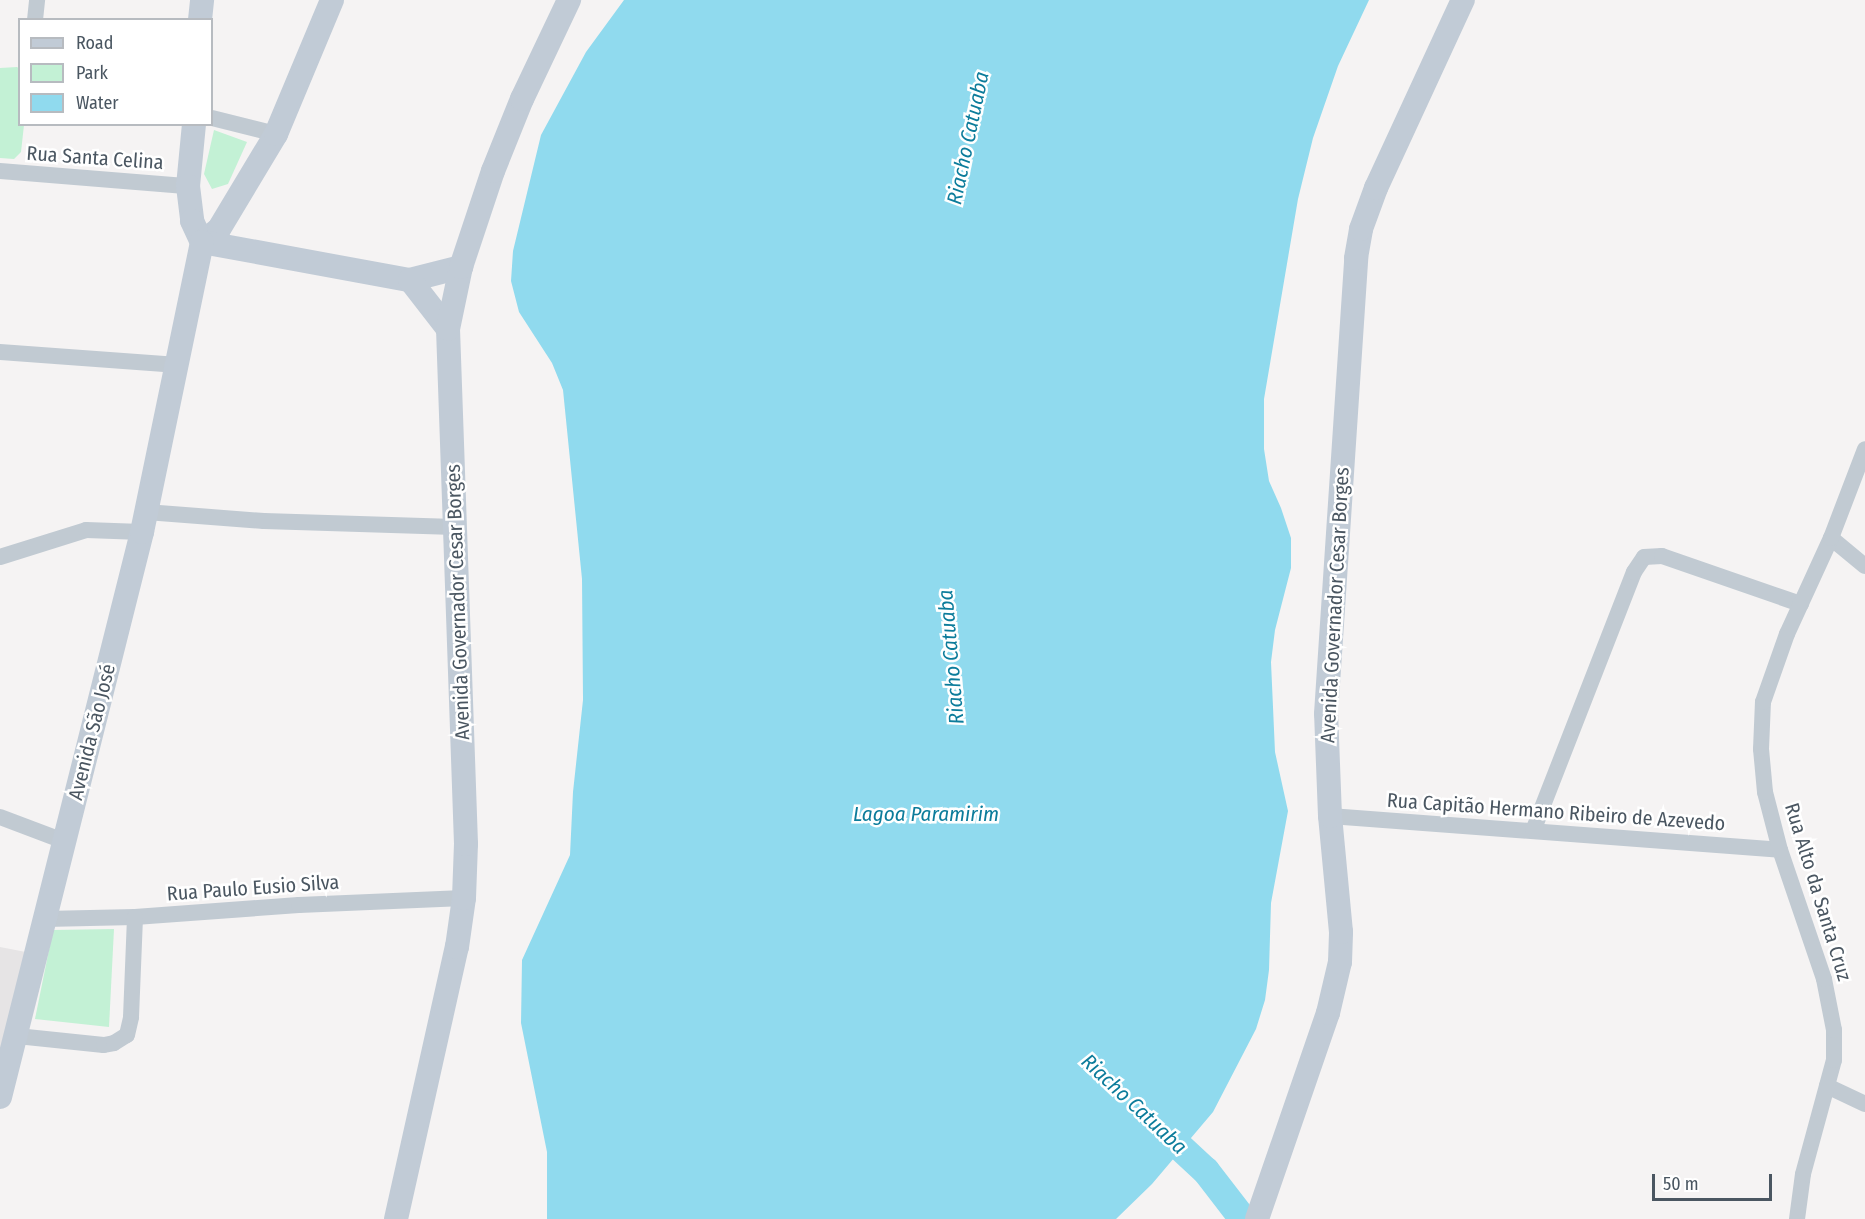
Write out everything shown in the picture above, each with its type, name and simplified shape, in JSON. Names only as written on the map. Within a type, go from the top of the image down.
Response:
[{"type":"street","points":[[35,18],[38,0]]},
{"type":"street","points":[[200,18],[201,0]]},
{"type":"street","points":[[202,242],[219,229],[276,134],[332,0]]},
{"type":"street","name":"Avenida Governador Cesar Borges","points":[[396,1219],[455,958],[464,898],[466,844],[448,329],[461,267],[493,171],[522,99],[569,0]]},
{"type":"street","name":"Avenida Governador Cesar Borges","points":[[1257,1219],[1328,1013],[1340,962],[1341,932],[1330,816],[1326,714],[1356,258],[1361,230],[1376,188],[1463,0]]},
{"type":"street","points":[[213,118],[276,134]]},
{"type":"street","points":[[194,126],[188,186],[192,221],[202,242]]},
{"type":"street","name":"Rua Santa Celina","points":[[0,171],[188,186]]},
{"type":"street","points":[[202,242],[410,280],[461,267]]},
{"type":"street","name":"Avenida São José","points":[[0,1097],[9,1047],[45,919],[144,522],[202,242]]},
{"type":"street","points":[[410,280],[448,329]]},
{"type":"street","points":[[0,352],[176,365]]},
{"type":"street","name":"Rua Alto da Santa Cruz","points":[[1797,1219],[1803,1174],[1834,1052],[1831,1013],[1824,979],[1780,850],[1765,792],[1761,749],[1763,702],[1801,604],[1860,473],[1865,449]]},
{"type":"street","points":[[0,557],[86,530],[144,522],[264,521],[455,527]]},
{"type":"street","points":[[1831,538],[1865,566]]},
{"type":"street","points":[[1533,831],[1634,572],[1644,557],[1662,556],[1801,604]]},
{"type":"street","name":"Rua Capitão Hermano Ribeiro de Azevedo","points":[[1330,816],[1780,850]]},
{"type":"street","points":[[0,817],[64,841]]},
{"type":"street","name":"Rua Paulo Eusio Silva","points":[[45,919],[464,898]]},
{"type":"street","points":[[9,1047],[104,1045],[114,1043],[127,1035],[131,1017],[135,916]]},
{"type":"street","points":[[1827,1086],[1865,1104]]},
{"type":"shaded area","points":[[0,947],[36,954],[0,1052]]},
{"type":"green space","points":[[0,68],[18,68],[18,126],[24,126],[21,152],[14,159],[0,158]]},
{"type":"green space","points":[[214,130],[247,142],[228,184],[212,189],[204,174]]},
{"type":"green space","points":[[114,929],[109,1027],[35,1019],[53,930]]},
{"type":"water","name":"Lagoa Paramirim","points":[[624,0],[1369,0],[1338,66],[1313,138],[1298,199],[1264,399],[1264,449],[1269,481],[1291,538],[1291,568],[1275,630],[1271,662],[1275,752],[1288,811],[1271,903],[1269,970],[1265,1000],[1256,1029],[1213,1112],[1152,1184],[1116,1219],[547,1219],[547,1152],[521,1023],[522,960],[570,855],[573,792],[583,700],[582,579],[563,390],[552,363],[519,312],[511,281],[513,251],[541,135],[586,52]]},
{"type":"waterway","name":"Riacho Catuaba","points":[[1153,1122],[1206,1171],[1243,1219]]}]
